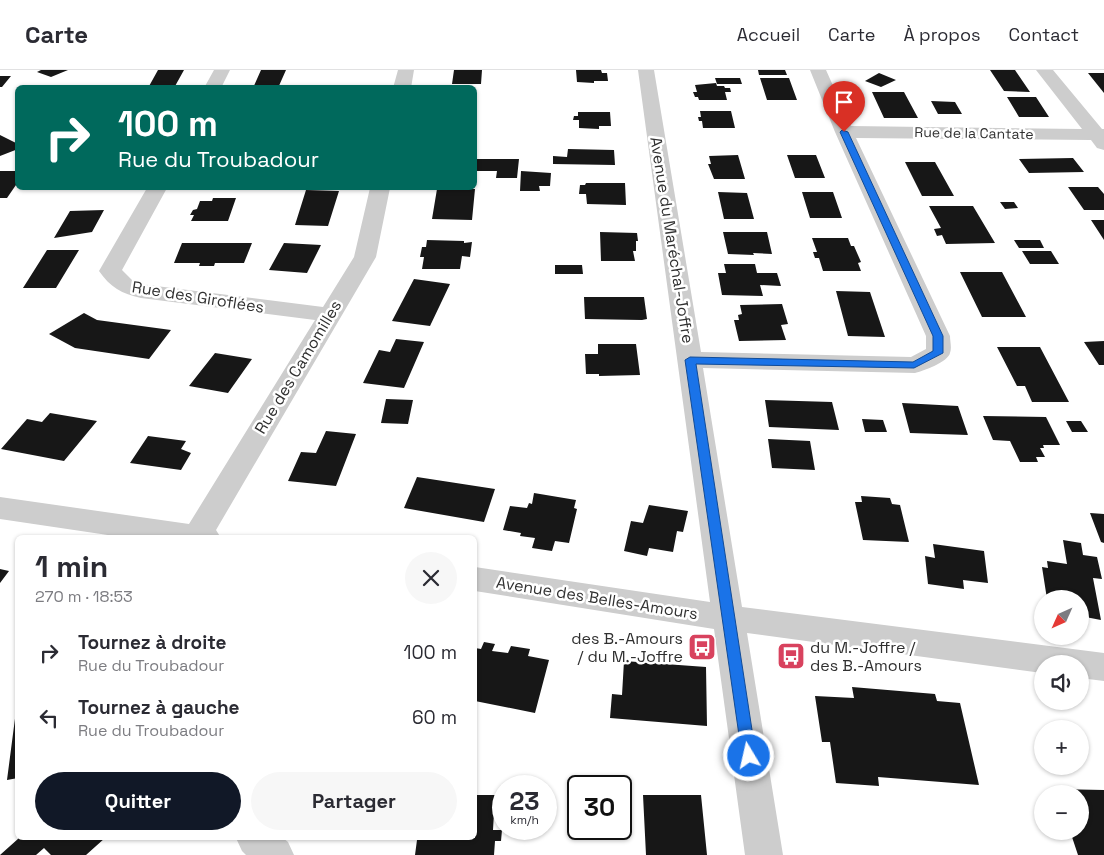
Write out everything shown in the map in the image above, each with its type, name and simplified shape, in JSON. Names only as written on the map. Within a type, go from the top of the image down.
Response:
[{"type":"street","points":[[214,85],[222,70]]},
{"type":"street","points":[[403,85],[406,70]]},
{"type":"street","name":"Avenue du Maréchal-Joffre","points":[[646,70],[764,855]]},
{"type":"street","points":[[690,360],[914,365],[938,353],[938,336],[844,132],[818,70]]},
{"type":"street","points":[[1044,70],[1102,138]]},
{"type":"street","name":"Rue de la Cantate","points":[[844,132],[1102,138]]},
{"type":"street","name":"Rue des Giroflées","points":[[156,190],[110,272],[120,284],[133,290],[156,294],[329,315]]},
{"type":"street","name":"Rue des Camomilles","points":[[201,535],[329,315],[365,257],[380,190]]},
{"type":"street","points":[[0,508],[186,535]]},
{"type":"street","name":"Avenue des Belles-Amours","points":[[477,579],[728,618],[1034,658]]},
{"type":"street","name":"Avenue des Belles-Amours","points":[[1089,665],[1104,667]]},
{"type":"street","points":[[257,840],[275,855]]},
{"type":"building","points":[[41,70],[68,70],[51,77],[37,72]]},
{"type":"building","points":[[158,70],[184,70],[176,85],[150,85]]},
{"type":"building","points":[[261,70],[286,70],[279,85],[254,85]]},
{"type":"building","points":[[454,70],[482,70],[481,84],[452,84]]},
{"type":"building","points":[[576,70],[601,70],[602,73],[607,73],[608,81],[594,81],[594,83],[577,82]]},
{"type":"building","points":[[758,70],[785,70],[787,75],[759,75]]},
{"type":"building","points":[[990,70],[1015,70],[1030,92],[1004,91]]},
{"type":"building","points":[[879,73],[896,80],[881,87],[865,81]]},
{"type":"building","points":[[1088,73],[1104,73],[1104,93]]},
{"type":"building","points":[[0,76],[11,76],[2,87],[0,87]]},
{"type":"building","points":[[715,78],[740,78],[742,84],[717,84]]},
{"type":"building","points":[[760,78],[789,78],[797,100],[767,100]]},
{"type":"building","points":[[716,83],[717,86],[730,88],[731,92],[725,92],[727,100],[699,100],[698,97],[695,97],[693,92],[697,92],[695,85]]},
{"type":"building","points":[[872,92],[904,92],[918,118],[884,118]]},
{"type":"building","points":[[1007,97],[1036,97],[1049,117],[1019,117]]},
{"type":"building","points":[[931,101],[955,102],[962,114],[938,114]]},
{"type":"building","points":[[700,111],[731,111],[735,128],[703,128],[702,121],[699,121],[698,117],[701,117]]},
{"type":"building","points":[[578,112],[610,112],[611,126],[599,126],[599,129],[579,128],[579,120],[573,120],[574,116],[578,116]]},
{"type":"building","points":[[0,135],[15,142],[15,150],[0,156]]},
{"type":"building","points":[[568,149],[614,150],[615,165],[553,164],[553,156],[567,157]]},
{"type":"building","points":[[738,155],[745,179],[714,179],[708,164],[711,164],[709,156]]},
{"type":"building","points":[[787,155],[816,155],[825,178],[795,178]]},
{"type":"building","points":[[1073,158],[1084,172],[1029,173],[1019,159]]},
{"type":"building","points":[[477,159],[519,159],[517,178],[496,178],[497,171],[477,171]]},
{"type":"building","points":[[905,162],[935,162],[954,196],[922,196]]},
{"type":"building","points":[[0,171],[15,171],[15,186],[7,198],[0,198]]},
{"type":"building","points":[[521,171],[551,173],[550,186],[539,186],[540,191],[520,191]]},
{"type":"building","points":[[586,183],[625,183],[626,205],[587,204],[586,194],[579,194],[580,185],[585,185]]},
{"type":"building","points":[[1068,187],[1098,187],[1104,194],[1104,210],[1084,210]]},
{"type":"building","points":[[306,190],[339,191],[328,226],[295,225]]},
{"type":"building","points":[[437,190],[475,190],[472,220],[432,219]]},
{"type":"building","points":[[718,192],[747,193],[754,219],[724,219]]},
{"type":"building","points":[[802,192],[833,192],[842,218],[810,218]]},
{"type":"building","points":[[213,198],[236,198],[228,221],[191,221],[194,215],[190,215],[193,210],[197,209],[200,201],[212,201]]},
{"type":"building","points":[[1000,202],[1014,202],[1018,208],[1005,209]]},
{"type":"building","points":[[929,206],[973,206],[995,243],[946,244],[942,235],[937,236],[934,229],[941,228]]},
{"type":"building","points":[[104,210],[92,232],[54,238],[70,211]]},
{"type":"building","points":[[1091,220],[1104,220],[1104,240]]},
{"type":"building","points":[[600,232],[637,233],[636,251],[633,251],[635,261],[601,261]]},
{"type":"building","points":[[723,232],[767,232],[772,254],[728,254]]},
{"type":"building","points":[[812,238],[848,238],[861,262],[858,263],[861,271],[823,271],[819,258],[815,258],[813,252],[817,252]]},
{"type":"building","points":[[427,240],[472,242],[470,257],[462,256],[460,269],[422,269],[424,257],[420,257],[422,247],[426,247]]},
{"type":"building","points":[[1014,240],[1040,240],[1044,248],[1019,248]]},
{"type":"building","points":[[182,243],[252,243],[244,263],[215,263],[214,266],[199,266],[200,263],[174,263]]},
{"type":"building","points":[[284,243],[321,245],[307,273],[269,270]]},
{"type":"building","points":[[47,250],[79,250],[56,288],[23,288]]},
{"type":"building","points":[[1022,251],[1051,251],[1059,264],[1030,264]]},
{"type":"building","points":[[724,264],[755,264],[757,273],[777,273],[781,286],[760,285],[763,296],[722,295],[718,273],[726,273]]},
{"type":"building","points":[[555,265],[582,265],[583,274],[555,274]]},
{"type":"building","points":[[960,272],[1002,272],[1026,317],[982,317]]},
{"type":"building","points":[[414,279],[450,284],[430,326],[392,321]]},
{"type":"building","points":[[836,291],[870,292],[885,337],[848,336]]},
{"type":"building","points":[[584,297],[644,297],[647,319],[585,319]]},
{"type":"building","points":[[782,304],[788,324],[781,325],[786,340],[739,341],[734,320],[739,320],[738,315],[742,314],[740,305]]},
{"type":"building","points":[[84,313],[97,320],[171,330],[149,359],[75,348],[49,334]]},
{"type":"building","points":[[396,339],[424,342],[404,388],[363,383],[379,350],[390,352]]},
{"type":"building","points":[[1104,341],[1104,365],[1099,365],[1084,342]]},
{"type":"building","points":[[598,344],[636,344],[640,375],[599,376],[599,374],[586,374],[585,354],[598,354]]},
{"type":"building","points":[[997,347],[1040,347],[1069,402],[1032,402],[1025,386],[1017,386]]},
{"type":"building","points":[[215,353],[252,359],[228,393],[189,386]]},
{"type":"building","points":[[386,399],[413,400],[408,424],[381,423]]},
{"type":"building","points":[[765,400],[832,402],[839,430],[769,427]]},
{"type":"building","points":[[902,403],[958,406],[968,435],[910,433]]},
{"type":"building","points":[[50,413],[97,421],[64,461],[1,449],[27,419],[42,422]]},
{"type":"building","points":[[983,416],[1046,417],[1060,445],[1043,445],[1044,448],[1040,448],[1045,457],[1036,457],[1038,462],[1020,462],[1010,441],[993,440]]},
{"type":"building","points":[[862,419],[883,420],[887,432],[865,432]]},
{"type":"building","points":[[1066,421],[1081,421],[1088,432],[1072,432]]},
{"type":"building","points":[[326,431],[356,434],[336,486],[288,481],[301,452],[316,453]]},
{"type":"building","points":[[148,436],[186,441],[181,449],[191,453],[181,470],[130,463]]},
{"type":"building","points":[[768,439],[810,441],[815,470],[772,468]]},
{"type":"building","points":[[417,477],[495,489],[484,522],[404,508]]},
{"type":"building","points":[[534,493],[576,500],[574,508],[577,509],[569,543],[555,541],[552,551],[532,548],[535,538],[520,536],[521,533],[503,530],[510,506],[527,508],[529,503],[532,504]]},
{"type":"building","points":[[861,496],[890,498],[892,504],[900,505],[909,542],[863,540],[855,502],[862,502]]},
{"type":"building","points":[[649,505],[688,511],[683,532],[677,531],[673,552],[649,548],[647,556],[624,551],[631,521],[643,523]]},
{"type":"building","points":[[1090,513],[1104,514],[1104,543],[1101,542]]},
{"type":"building","points":[[1063,540],[1081,543],[1083,555],[1097,557],[1102,579],[1093,578],[1101,620],[1089,618],[1089,590],[1046,590],[1042,567],[1048,568],[1047,561],[1067,564]]},
{"type":"building","points":[[933,544],[984,551],[988,583],[963,580],[964,589],[928,584],[925,556],[935,558]]},
{"type":"building","points":[[0,569],[9,571],[0,583]]},
{"type":"building","points":[[484,642],[495,644],[492,651],[508,653],[511,646],[530,649],[528,656],[549,660],[535,713],[477,701],[477,648],[481,649]]},
{"type":"building","points":[[624,661],[706,667],[707,726],[610,718],[612,694],[622,695]]},
{"type":"building","points":[[852,687],[935,694],[937,701],[960,703],[979,785],[878,777],[879,786],[836,783],[830,742],[822,742],[815,696],[854,698]]},
{"type":"building","points":[[15,719],[15,779],[7,780]]},
{"type":"building","points":[[1089,790],[1104,790],[1104,855],[1078,855],[1073,840],[1089,840]]},
{"type":"building","points":[[477,795],[492,795],[492,840],[501,840],[495,841],[494,855],[415,855],[417,840],[477,840]]},
{"type":"building","points":[[643,795],[701,795],[707,855],[646,855]]},
{"type":"building","points":[[17,840],[103,840],[86,855],[51,855],[44,848],[36,855],[0,855]]},
{"type":"place","name":"des B.-Amours / du M.-Joffre","points":[[702,647]]},
{"type":"place","name":"du M.-Joffre / des B.-Amours","points":[[791,656]]},
{"type":"route","points":[[749,756],[690,360],[914,365],[938,353],[938,336],[844,132]]}]
